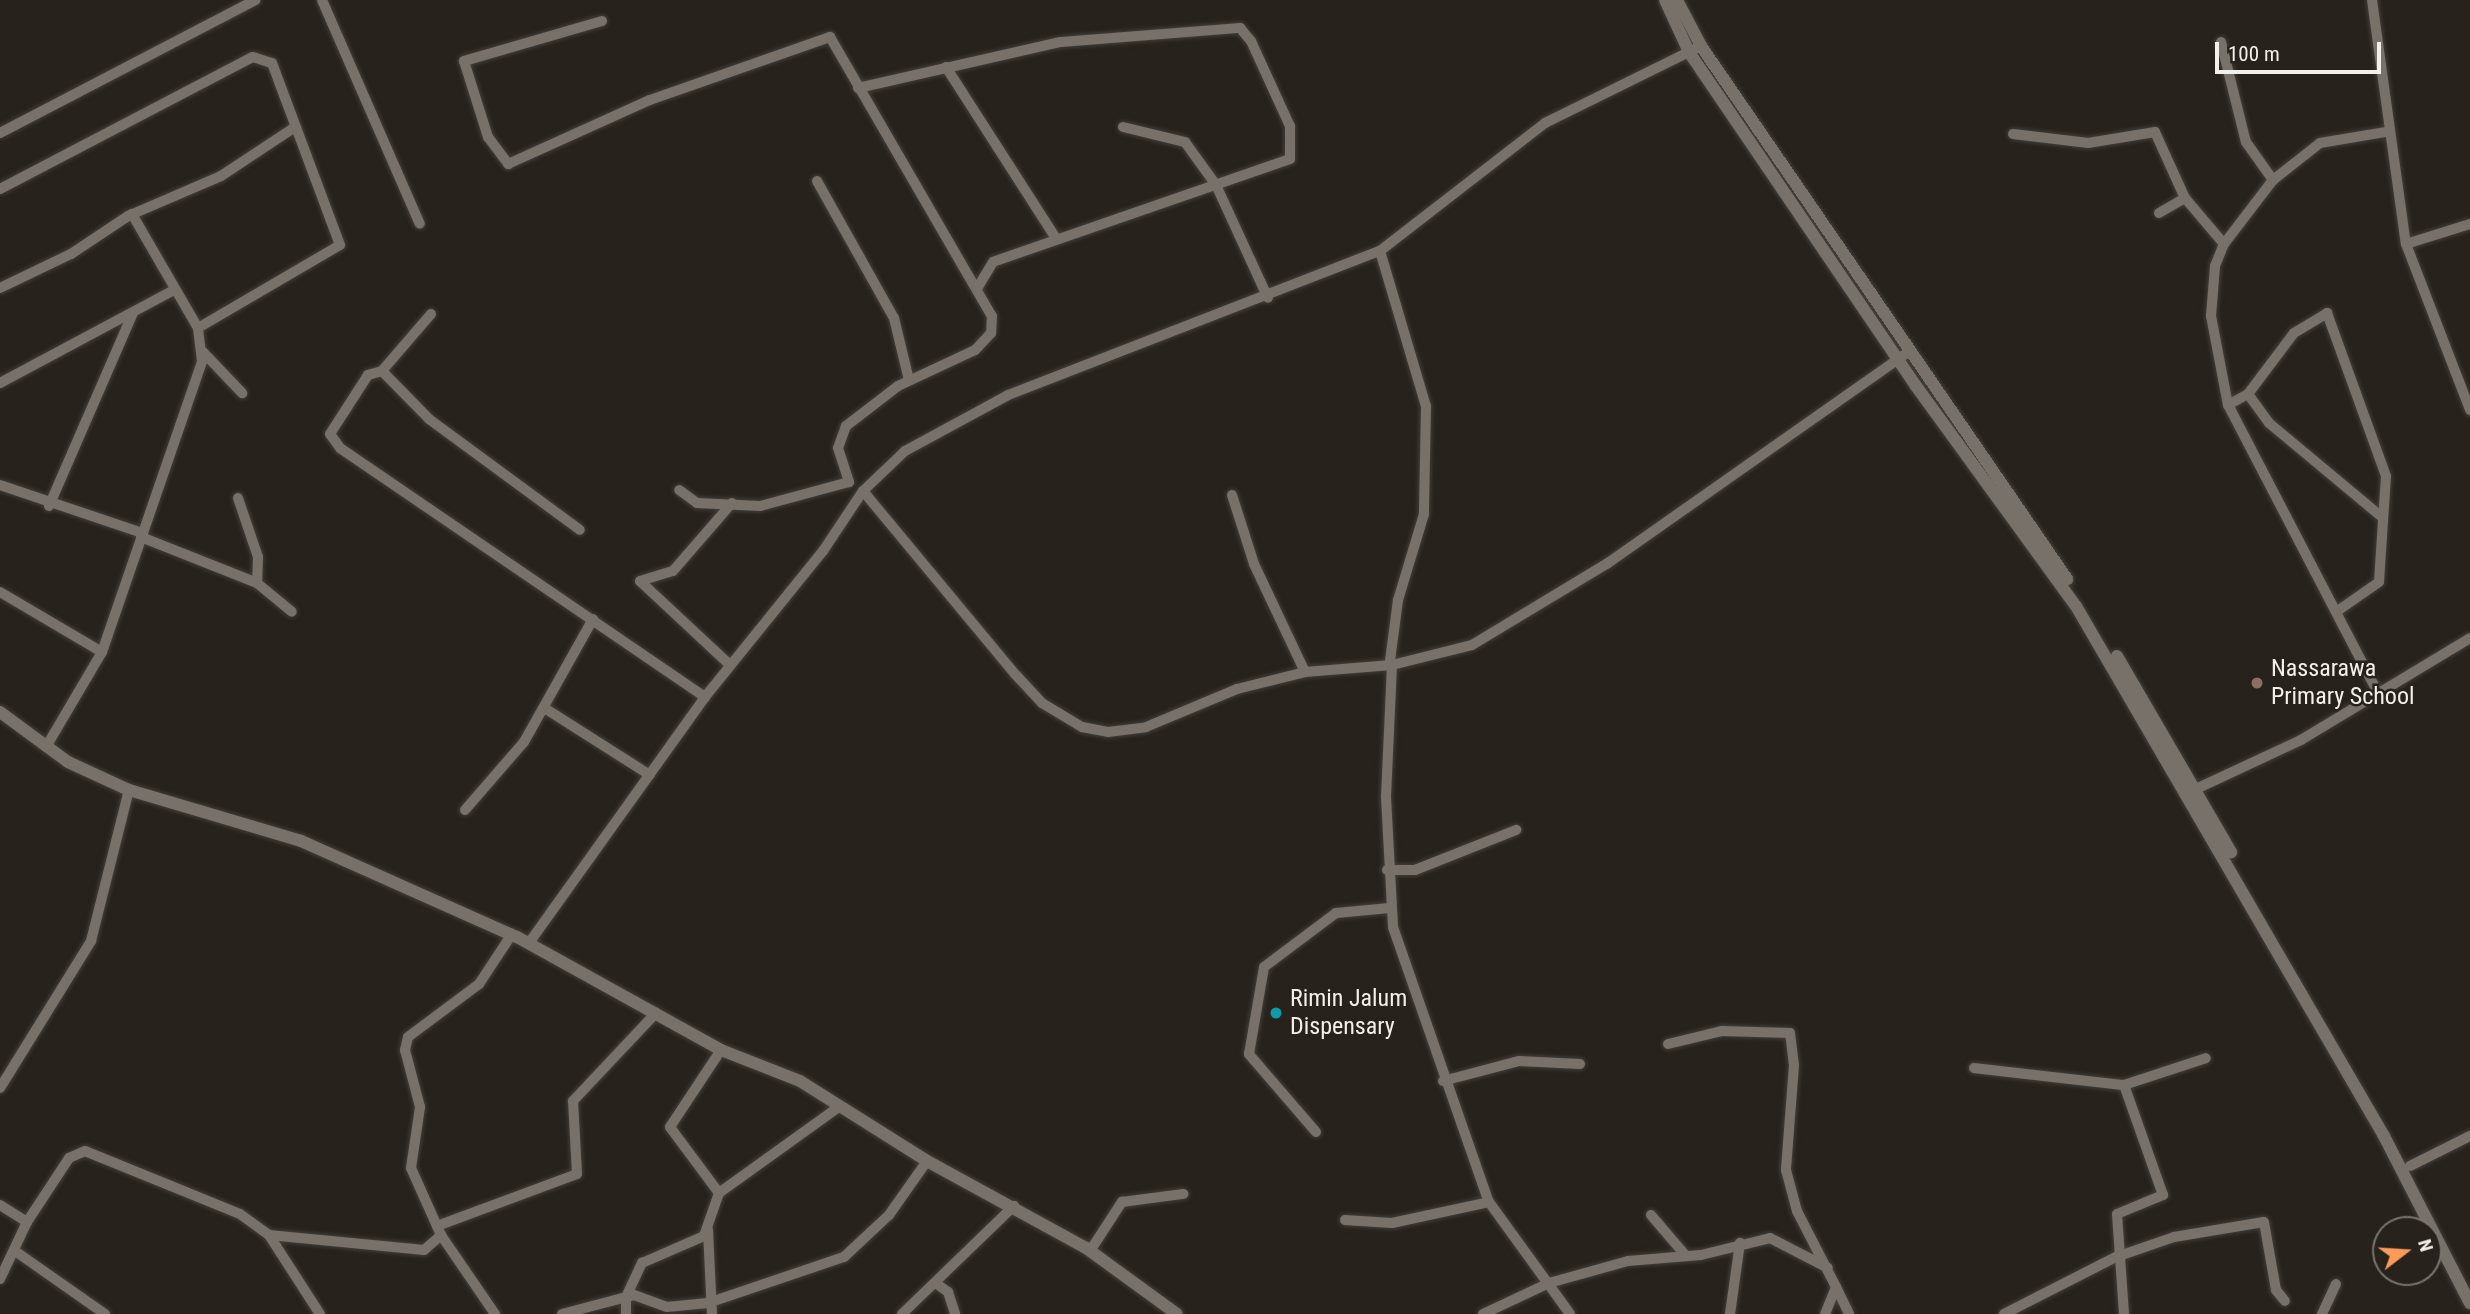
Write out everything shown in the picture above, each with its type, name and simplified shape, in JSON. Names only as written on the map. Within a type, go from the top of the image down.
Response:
[{"type":"street","points":[[0,133],[256,0]]},
{"type":"street","points":[[323,0],[420,224]]},
{"type":"street","points":[[1665,0],[1695,49],[2091,629],[2384,1136],[2470,1303]]},
{"type":"street","points":[[1677,0],[1695,49]]},
{"type":"street","points":[[2372,0],[2386,132],[2406,244],[2470,410]]},
{"type":"street","points":[[602,21],[464,61],[488,137],[508,164],[650,100],[830,37],[992,316],[991,333],[975,350],[909,380],[846,426],[838,449],[849,482],[760,506],[732,502],[696,503],[679,490]]},
{"type":"street","points":[[858,88],[1061,42],[1240,28],[1290,126],[1290,159],[1055,237],[993,262],[977,289]]},
{"type":"street","points":[[2221,42],[2246,142],[2273,180]]},
{"type":"street","points":[[529,943],[705,697],[823,551],[863,491],[905,451],[967,413],[1268,298],[1380,251],[1545,123],[1695,49]]},
{"type":"street","points":[[0,189],[253,57],[272,63],[292,129],[340,245],[198,328]]},
{"type":"street","points":[[946,67],[1055,237]]},
{"type":"street","points":[[1123,127],[1185,142],[1216,185],[1268,298]]},
{"type":"street","points":[[0,288],[132,215],[220,176],[292,129]]},
{"type":"street","points":[[2013,134],[2088,143],[2155,132],[2185,198],[2224,244]]},
{"type":"street","points":[[2377,691],[2228,405],[2211,316],[2215,266],[2224,244],[2273,180],[2320,143],[2386,132]]},
{"type":"street","points":[[817,181],[894,318],[909,380]]},
{"type":"street","points":[[2159,213],[2185,198]]},
{"type":"street","points":[[46,747],[102,652],[203,352],[198,328],[132,215]]},
{"type":"street","points":[[2406,244],[2470,225]]},
{"type":"street","points":[[1380,251],[1426,406],[1424,514],[1398,600],[1391,663],[1387,870],[1391,908],[1443,1081],[1489,1202],[1570,1314]]},
{"type":"street","points":[[0,383],[174,290]]},
{"type":"street","points":[[49,506],[133,313]]},
{"type":"street","points":[[2228,405],[2248,394],[2294,332],[2327,313],[2384,462],[2379,583],[2336,612]]},
{"type":"street","points":[[431,314],[382,371],[368,375],[330,425],[340,448],[705,697]]},
{"type":"street","points":[[203,352],[242,393]]},
{"type":"street","points":[[863,491],[1042,703],[1082,727],[1108,732],[1146,727],[1237,689],[1305,672],[1391,663],[1472,645],[1608,563],[1903,356]]},
{"type":"street","points":[[1903,356],[2083,601],[2198,788],[2410,1166],[2470,1284]]},
{"type":"street","points":[[382,371],[429,419],[580,530]]},
{"type":"street","points":[[2248,394],[2269,423],[2383,518]]},
{"type":"street","points":[[0,485],[49,506],[142,535],[257,583],[292,612]]},
{"type":"street","points":[[1231,495],[1259,577],[1305,672]]},
{"type":"street","points":[[238,498],[258,557],[257,583]]},
{"type":"street","points":[[730,665],[640,581],[673,571],[732,502]]},
{"type":"street","points":[[0,592],[102,652]]},
{"type":"street","points":[[465,810],[546,709],[593,620]]},
{"type":"street","points":[[2198,788],[2301,740],[2377,691],[2470,638]]},
{"type":"street","points":[[546,709],[650,775]]},
{"type":"street","points":[[0,712],[46,747],[129,790],[301,841],[512,934],[721,1050],[800,1081],[927,1161],[1014,1206],[1090,1251],[1177,1314]]},
{"type":"street","points":[[0,1088],[91,941],[129,790]]},
{"type":"street","points":[[1387,870],[1415,870],[1516,830]]},
{"type":"street","points":[[1316,1132],[1249,1054],[1257,990],[1264,967],[1336,913],[1391,908]]},
{"type":"street","points":[[495,1314],[439,1230],[411,1168],[420,1107],[405,1050],[408,1037],[479,984],[512,934]]},
{"type":"street","points":[[269,1234],[424,1250],[439,1230],[577,1174],[573,1101],[656,1013]]},
{"type":"street","points":[[1668,1044],[1722,1031],[1790,1033],[1794,1065],[1786,1170],[1797,1211],[1849,1314]]},
{"type":"street","points":[[719,1193],[670,1127],[721,1050]]},
{"type":"street","points":[[1974,1068],[2124,1085],[2206,1058]]},
{"type":"street","points":[[1443,1081],[1519,1061],[1580,1064]]},
{"type":"street","points":[[0,1069],[9,1076]]},
{"type":"street","points":[[2124,1085],[2163,1195],[2117,1214],[2116,1257],[2124,1314]]},
{"type":"street","points":[[626,1314],[626,1297],[642,1264],[704,1236],[707,1219],[719,1193],[840,1106]]},
{"type":"street","points":[[2410,1166],[2470,1136]]},
{"type":"street","points":[[0,1279],[27,1222],[69,1158],[85,1151],[240,1214],[269,1234],[320,1314]]},
{"type":"street","points":[[562,1314],[626,1297],[667,1307],[708,1303],[844,1257],[889,1215],[927,1161]]},
{"type":"street","points":[[1090,1251],[1122,1202],[1183,1195]]},
{"type":"street","points":[[1345,1220],[1392,1223],[1489,1202]]},
{"type":"street","points":[[0,1205],[27,1222]]},
{"type":"street","points":[[902,1314],[937,1284],[1014,1206]]},
{"type":"street","points":[[1651,1214],[1686,1256]]},
{"type":"street","points":[[707,1219],[708,1303],[712,1314]]},
{"type":"street","points":[[2004,1314],[2116,1257],[2174,1237],[2264,1222],[2276,1290],[2285,1301]]},
{"type":"street","points":[[1483,1314],[1549,1283],[1628,1261],[1686,1256],[1770,1238],[1828,1268]]},
{"type":"street","points":[[1730,1314],[1740,1243]]},
{"type":"street","points":[[15,1251],[105,1314]]},
{"type":"street","points":[[937,1284],[948,1292],[955,1314]]},
{"type":"street","points":[[2322,1314],[2336,1284]]},
{"type":"street","points":[[1825,1314],[1836,1287]]},
{"type":"place","name":"Nassarawa Primary School","points":[[2257,683]]},
{"type":"place","name":"Rimin Jalum Dispensary","points":[[1276,1013]]}]
